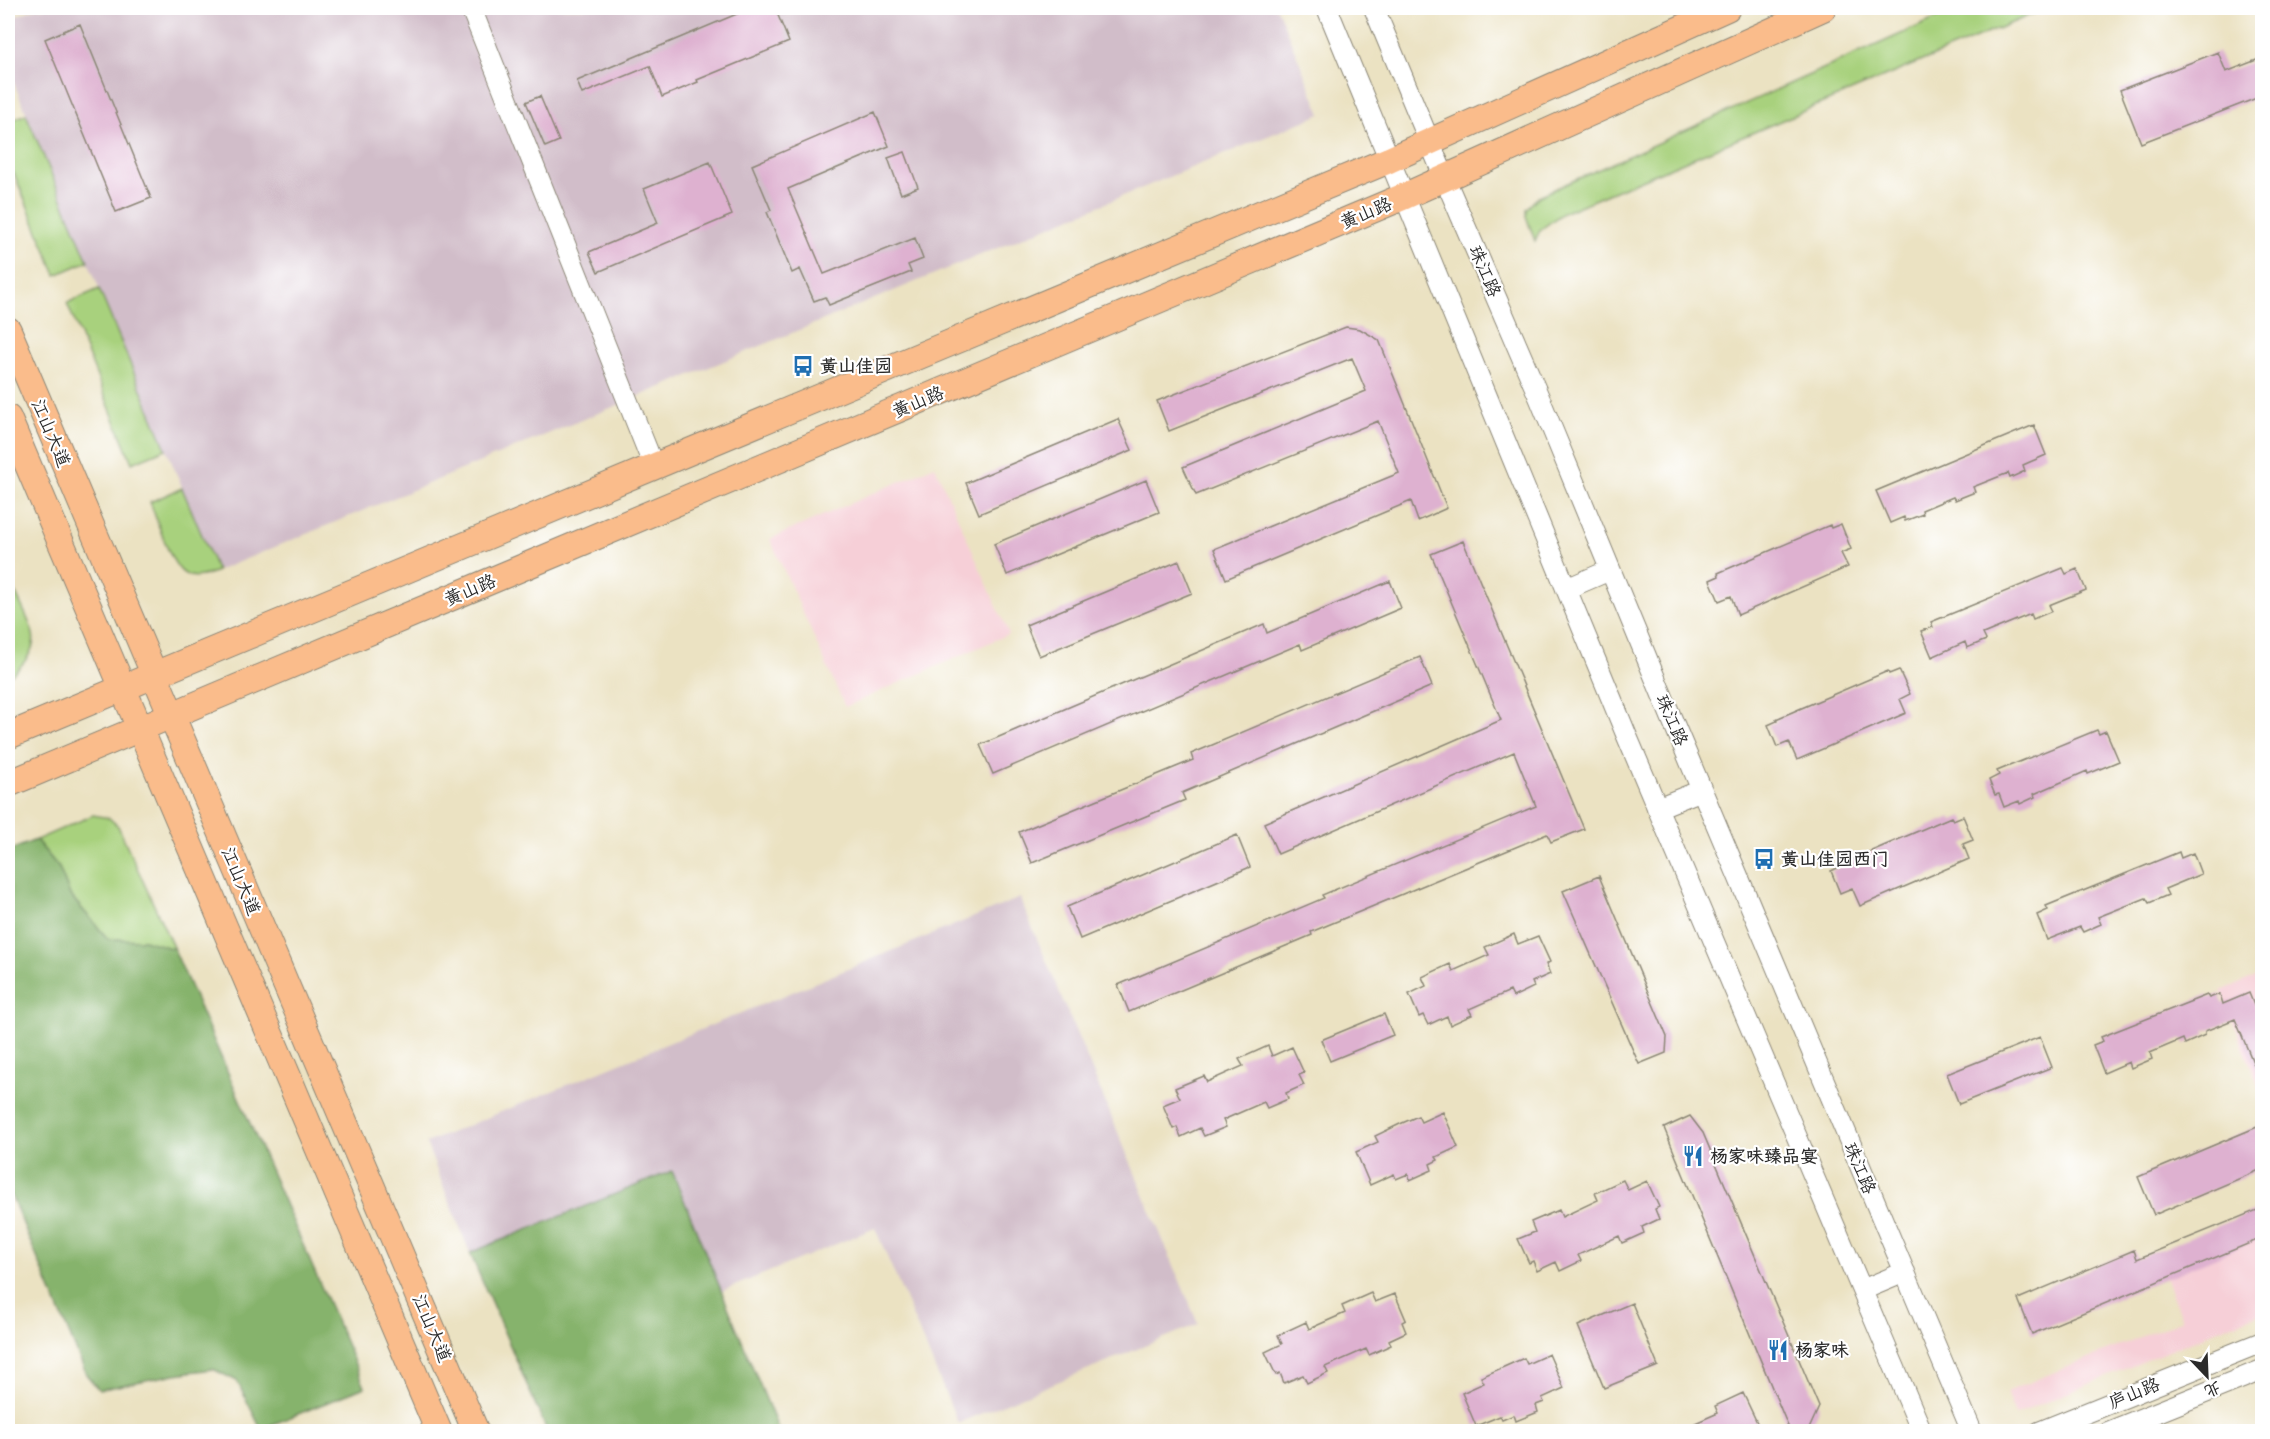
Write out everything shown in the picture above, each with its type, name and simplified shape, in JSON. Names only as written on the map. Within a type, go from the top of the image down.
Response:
[{"type":"main road","points":[[8,736],[1389,160],[1727,8]]},
{"type":"main road","name":"黄山路","points":[[8,784],[1445,179],[1823,8]]},
{"type":"main road","name":"江山大道","points":[[8,330],[476,1431]]},
{"type":"main road","name":"江山大道","points":[[8,418],[439,1431]]},
{"type":"street","points":[[471,8],[654,467]]},
{"type":"street","points":[[1327,8],[1566,589],[1922,1431]]},
{"type":"street","name":"珠江路","points":[[1374,8],[1972,1431]]},
{"type":"street","points":[[1566,589],[1610,570]]},
{"type":"street","points":[[1658,808],[1702,790]]},
{"type":"street","points":[[1862,1290],[1905,1272]]},
{"type":"street","name":"庐山路","points":[[2039,1431],[2262,1342]]},
{"type":"street","name":"庐山路","points":[[2108,1431],[2262,1370]]},
{"type":"shaded area","points":[[37,8],[1277,8],[1321,114],[217,571],[8,69],[8,19]]},
{"type":"shaded area","points":[[935,466],[1009,634],[845,707],[770,539]]},
{"type":"shaded area","points":[[1020,898],[1198,1324],[958,1423],[875,1228],[720,1292],[672,1171],[470,1253],[426,1143]]},
{"type":"shaded area","points":[[2262,974],[2262,1094],[2221,991]]},
{"type":"shaded area","points":[[2262,1208],[2262,1312],[2015,1415],[2006,1392],[2182,1320],[2155,1252]]},
{"type":"green space","points":[[1959,8],[2047,8],[1563,213],[1540,230],[1535,241],[1526,216],[1526,209],[1539,196]]},
{"type":"green space","points":[[26,114],[88,261],[56,275],[8,159],[8,122]]},
{"type":"green space","points":[[99,289],[166,449],[132,463],[67,303]]},
{"type":"green space","points":[[182,488],[217,571],[197,577],[185,574],[174,562],[150,502]]},
{"type":"green space","points":[[8,577],[34,640],[26,659],[8,677]]},
{"type":"green space","points":[[93,815],[109,818],[118,826],[174,949],[144,940],[108,939],[70,895],[59,868],[36,840]]},
{"type":"green space","points":[[36,840],[59,868],[70,895],[108,939],[144,940],[174,949],[365,1387],[261,1429],[237,1381],[213,1369],[175,1374],[99,1390],[86,1374],[8,1188],[8,851]]},
{"type":"green space","points":[[672,1171],[779,1431],[547,1431],[470,1253]]},
{"type":"building","points":[[751,8],[775,8],[789,42],[662,97],[650,66],[582,94],[577,81]]},
{"type":"building","points":[[80,24],[151,198],[116,212],[45,39]]},
{"type":"building","points":[[2218,52],[2226,72],[2259,59],[2262,68],[2262,96],[2141,143],[2120,90]]},
{"type":"building","points":[[540,96],[559,141],[545,147],[526,102]]},
{"type":"building","points":[[875,112],[889,146],[788,189],[824,274],[915,238],[923,259],[908,265],[911,272],[829,305],[825,297],[814,301],[800,269],[792,273],[767,212],[771,210],[752,165]]},
{"type":"building","points":[[905,152],[918,187],[901,194],[888,158]]},
{"type":"building","points":[[710,162],[732,215],[598,272],[589,252],[658,223],[644,189]]},
{"type":"building","points":[[1346,327],[1360,329],[1379,340],[1447,508],[1418,521],[1411,501],[1226,579],[1214,549],[1399,473],[1378,421],[1196,495],[1183,467],[1366,391],[1352,358],[1169,431],[1157,401]]},
{"type":"building","points":[[1118,419],[1132,450],[979,514],[966,483]]},
{"type":"building","points":[[2034,425],[2046,455],[2023,465],[2025,471],[2010,478],[2008,473],[1973,487],[1975,492],[1955,500],[1953,497],[1922,510],[1923,514],[1905,521],[1904,517],[1890,523],[1876,491]]},
{"type":"building","points":[[1146,480],[1159,512],[1007,575],[994,544]]},
{"type":"building","points":[[1841,524],[1851,549],[1841,553],[1848,567],[1738,615],[1731,596],[1719,601],[1710,580],[1719,576],[1718,573],[1830,525],[1831,528]]},
{"type":"building","points":[[1463,541],[1584,829],[1551,842],[1547,834],[1311,932],[1312,935],[1129,1012],[1118,985],[1324,898],[1322,895],[1536,806],[1514,752],[1278,854],[1264,823],[1501,720],[1431,554]]},
{"type":"building","points":[[1179,561],[1192,593],[1039,656],[1026,625]]},
{"type":"building","points":[[2063,568],[2066,574],[2077,569],[2086,590],[2049,605],[2052,611],[2033,619],[2031,614],[1983,634],[1986,640],[1967,648],[1965,642],[1932,657],[1921,631],[1933,627],[1931,622]]},
{"type":"building","points":[[1390,581],[1401,608],[1302,650],[1300,644],[993,774],[980,745],[1264,624],[1267,633]]},
{"type":"building","points":[[1420,657],[1432,686],[1182,793],[1185,800],[1032,863],[1019,832],[1193,760],[1191,754]]},
{"type":"building","points":[[1899,670],[1910,694],[1900,699],[1906,713],[1797,760],[1789,742],[1777,747],[1768,725],[1777,721],[1776,719],[1888,671],[1889,674]]},
{"type":"building","points":[[2097,730],[2099,734],[2106,731],[2119,761],[2088,774],[2087,771],[2034,794],[2035,797],[2020,804],[2019,801],[2004,807],[1999,794],[1995,795],[1989,780],[1999,775],[1997,771]]},
{"type":"building","points":[[1963,816],[1973,840],[1963,844],[1969,859],[1860,906],[1852,888],[1840,893],[1831,871],[1840,867],[1839,865],[1951,817],[1953,820]]},
{"type":"building","points":[[1237,835],[1250,867],[1080,939],[1067,907]]},
{"type":"building","points":[[2179,852],[2181,858],[2193,853],[2201,874],[2165,889],[2168,895],[2149,903],[2146,898],[2098,917],[2101,924],[2083,932],[2080,927],[2047,940],[2037,915],[2048,910],[2046,906]]},
{"type":"building","points":[[1599,876],[1667,1037],[1666,1053],[1639,1064],[1563,891]]},
{"type":"building","points":[[1514,934],[1518,944],[1538,936],[1550,962],[1546,964],[1550,974],[1532,982],[1534,987],[1513,997],[1510,991],[1469,1009],[1472,1015],[1450,1025],[1447,1016],[1428,1025],[1423,1015],[1419,1017],[1409,994],[1426,986],[1422,977],[1450,964],[1453,971],[1489,955],[1485,947]]},
{"type":"building","points":[[2249,993],[2262,1025],[2262,1084],[2235,1019],[2205,1031],[2205,1035],[2185,1044],[2183,1039],[2150,1053],[2152,1059],[2131,1068],[2129,1062],[2104,1073],[2093,1045],[2103,1041],[2101,1037],[2207,995],[2209,998],[2220,994],[2223,1004]]},
{"type":"building","points":[[1384,1014],[1393,1035],[1330,1061],[1321,1040]]},
{"type":"building","points":[[2040,1037],[2052,1067],[1959,1104],[1947,1074]]},
{"type":"building","points":[[1268,1046],[1272,1056],[1292,1047],[1304,1073],[1299,1075],[1304,1085],[1286,1093],[1288,1099],[1267,1108],[1264,1102],[1223,1120],[1226,1127],[1204,1136],[1200,1128],[1181,1137],[1177,1127],[1173,1129],[1163,1105],[1180,1098],[1175,1088],[1204,1076],[1207,1082],[1243,1066],[1239,1059]]},
{"type":"building","points":[[1443,1112],[1458,1147],[1436,1157],[1438,1160],[1430,1164],[1432,1170],[1410,1180],[1408,1174],[1396,1179],[1394,1174],[1370,1185],[1356,1152],[1378,1142],[1375,1136],[1400,1124],[1418,1116],[1421,1122]]},
{"type":"building","points":[[1690,1116],[1703,1133],[1819,1407],[1808,1431],[1790,1431],[1664,1128]]},
{"type":"building","points":[[2262,1125],[2262,1169],[2154,1215],[2138,1177]]},
{"type":"building","points":[[1623,1180],[1628,1190],[1647,1181],[1659,1207],[1655,1209],[1659,1219],[1642,1227],[1644,1233],[1622,1243],[1619,1236],[1578,1255],[1581,1261],[1560,1271],[1556,1262],[1537,1271],[1533,1261],[1529,1263],[1518,1239],[1535,1232],[1531,1222],[1559,1210],[1562,1217],[1598,1200],[1595,1193]]},
{"type":"building","points":[[2262,1208],[2262,1238],[2032,1334],[2018,1299],[2134,1250],[2137,1259]]},
{"type":"building","points":[[1371,1293],[1375,1302],[1395,1294],[1406,1320],[1402,1322],[1406,1332],[1389,1340],[1391,1345],[1369,1355],[1366,1349],[1325,1367],[1328,1373],[1307,1383],[1303,1375],[1284,1383],[1280,1373],[1276,1375],[1265,1352],[1282,1344],[1278,1335],[1306,1322],[1309,1329],[1345,1313],[1342,1306]]},
{"type":"building","points":[[1632,1303],[1658,1366],[1604,1388],[1578,1326]]},
{"type":"building","points":[[1549,1354],[1564,1388],[1542,1398],[1544,1402],[1536,1405],[1538,1412],[1516,1421],[1514,1415],[1502,1420],[1500,1416],[1476,1426],[1462,1393],[1484,1383],[1481,1377],[1524,1358],[1527,1364]]},
{"type":"building","points":[[1743,1393],[1761,1431],[1677,1431],[1718,1413],[1715,1406]]},
{"type":"place","name":"黄山佳园","points":[[803,366]]},
{"type":"place","name":"黄山佳园西门","points":[[1764,859]]},
{"type":"place","name":"杨家味臻品宴","points":[[1693,1156]]},
{"type":"place","name":"杨家味","points":[[1778,1350]]}]
